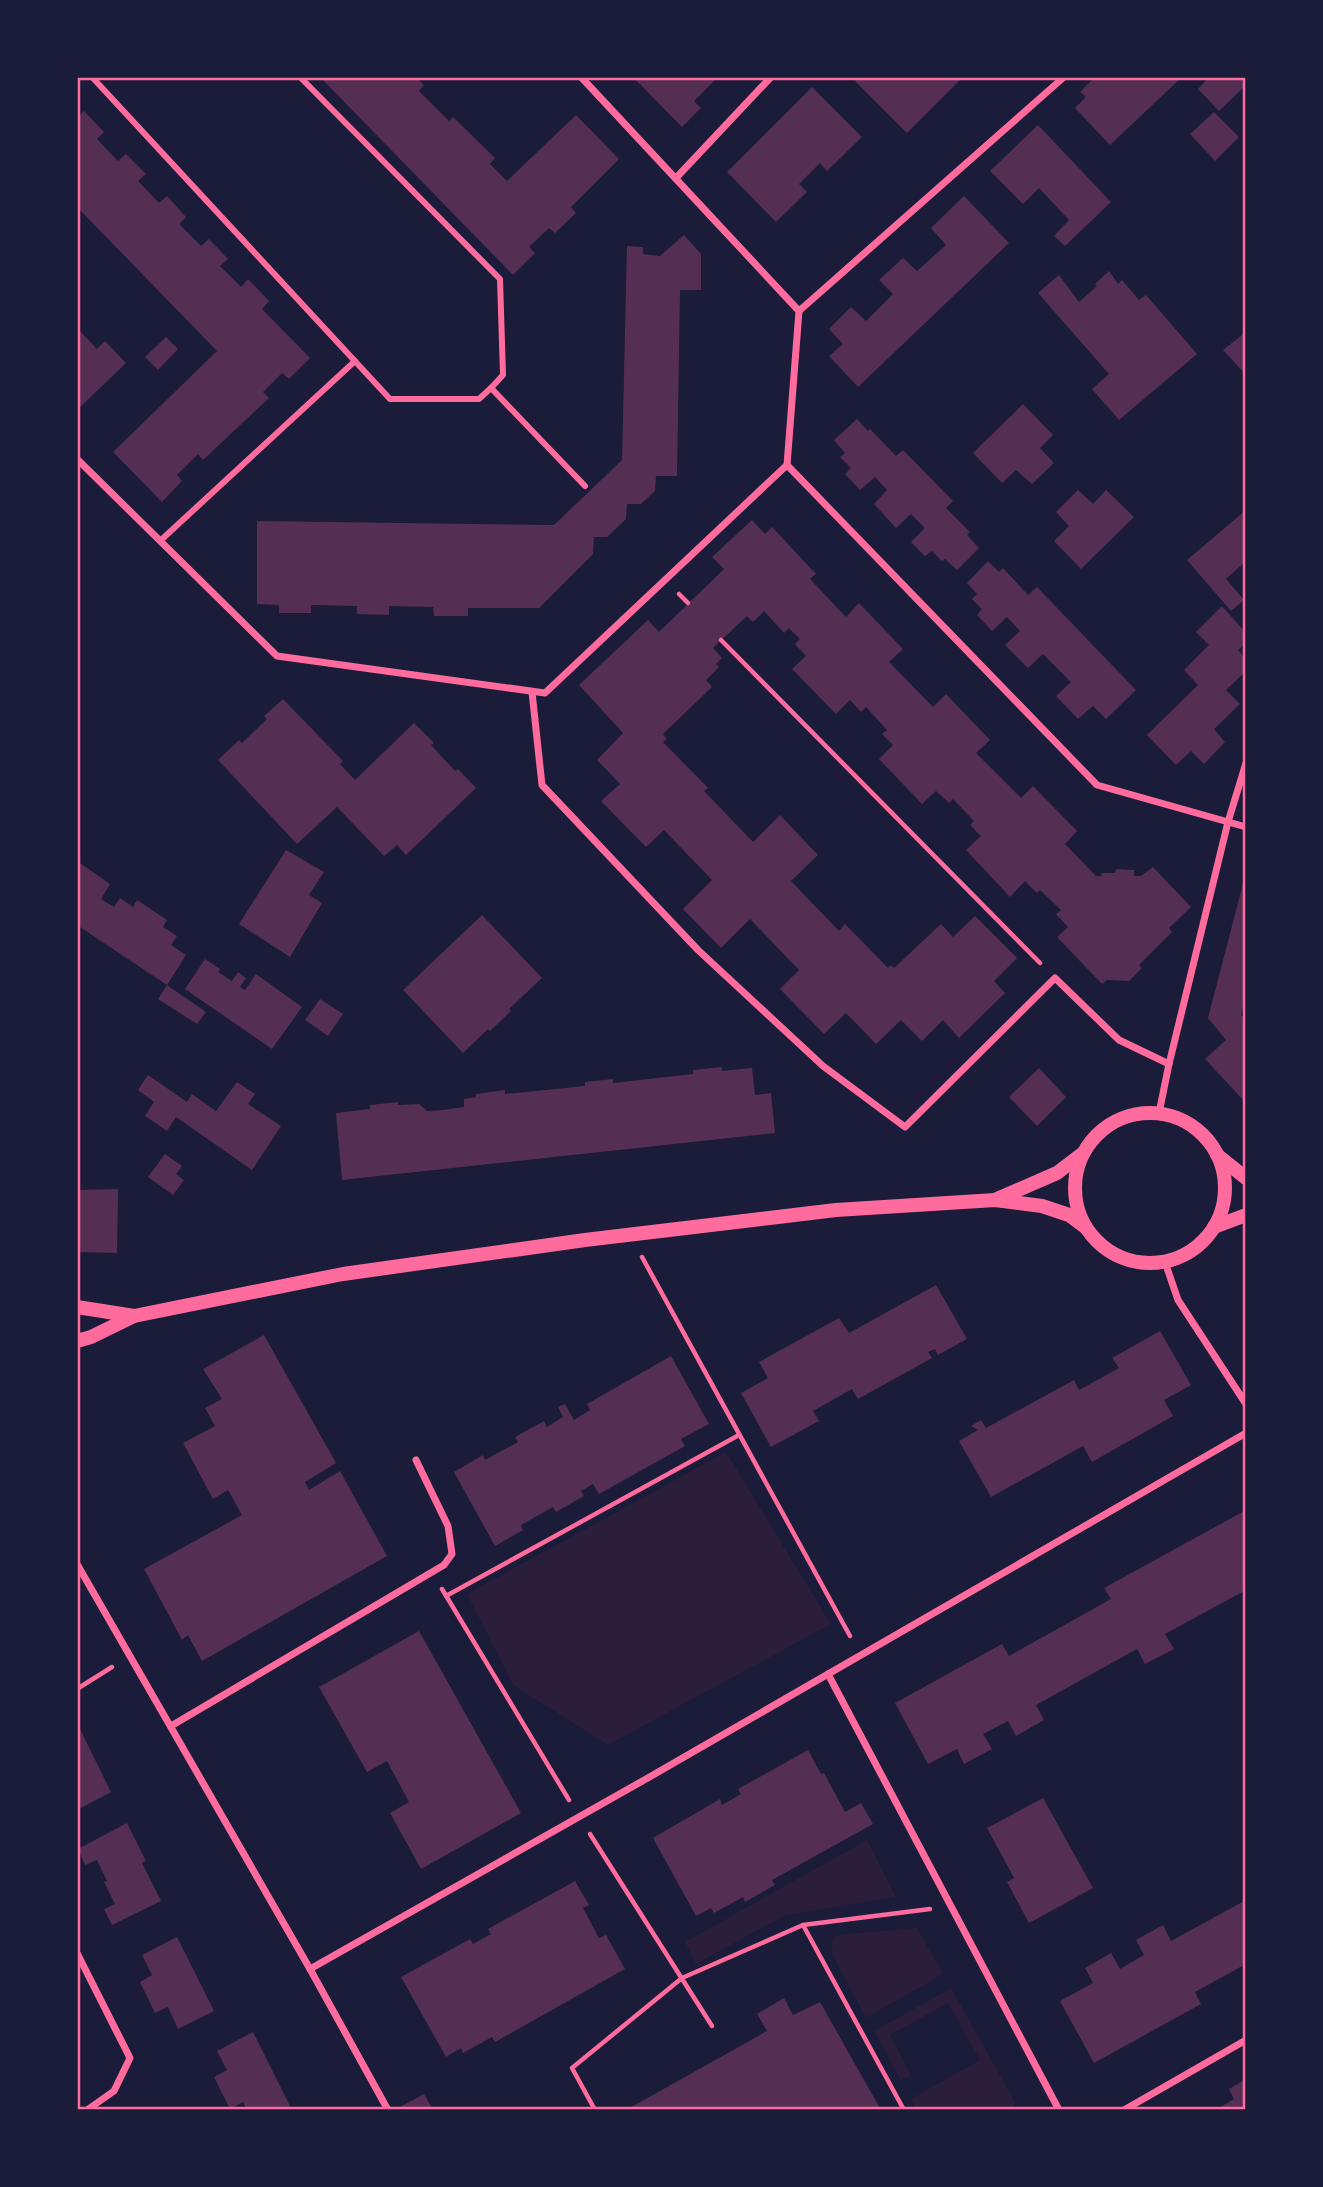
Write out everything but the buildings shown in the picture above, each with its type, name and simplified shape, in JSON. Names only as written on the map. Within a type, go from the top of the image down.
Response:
[{"type":"main road","points":[[995,1200],[1057,1173],[1082,1154],[1096,1136],[1114,1121],[1136,1114],[1159,1113],[1183,1120],[1202,1135],[1216,1154],[1246,1178]]},
{"type":"main road","points":[[1082,1154],[1075,1179],[1076,1203],[1085,1227]]},
{"type":"main road","points":[[77,1341],[91,1338],[134,1316],[342,1275],[836,1210],[995,1200],[1042,1206],[1069,1215],[1085,1227],[1100,1245],[1119,1257],[1142,1262],[1165,1262],[1184,1255],[1201,1243],[1214,1227],[1223,1203],[1224,1178],[1216,1154]]},
{"type":"main road","points":[[1214,1227],[1246,1215]]},
{"type":"main road","points":[[77,1307],[134,1316]]},
{"type":"street","points":[[92,77],[390,399],[479,399],[503,376],[500,279],[300,77]]},
{"type":"street","points":[[581,77],[799,311]]},
{"type":"street","points":[[676,178],[771,77]]},
{"type":"street","points":[[77,459],[276,656],[545,693],[787,466],[799,311],[1064,77]]},
{"type":"street","points":[[160,541],[355,361]]},
{"type":"street","points":[[491,388],[585,486]]},
{"type":"street","points":[[787,466],[1097,785],[1246,827]]},
{"type":"street","points":[[532,692],[542,785],[698,950],[823,1066],[905,1128],[1055,978],[1119,1040],[1169,1064]]},
{"type":"street","points":[[1159,1113],[1228,822],[1246,763]]},
{"type":"street","points":[[1165,1262],[1178,1300],[1246,1404]]},
{"type":"street","points":[[310,1969],[1246,1433]]},
{"type":"street","points":[[171,1726],[444,1565],[452,1554],[448,1526],[416,1460]]},
{"type":"street","points":[[77,1564],[388,2110]]},
{"type":"street","points":[[828,1674],[1059,2110]]},
{"type":"street","points":[[77,1953],[130,2058],[114,2091],[88,2110]]},
{"type":"street","points":[[1124,2110],[1246,2040]]},
{"type":"path","points":[[721,640],[1055,978]]},
{"type":"path","points":[[630,1235],[860,1655]]},
{"type":"path","points":[[446,1596],[739,1435]]},
{"type":"path","points":[[77,1689],[130,1656]]},
{"type":"path","points":[[595,2110],[572,2068],[682,1978],[803,1925],[951,1906]]},
{"type":"path","points":[[803,1925],[904,2110]]},
{"type":"shaded area","points":[[726,1452],[831,1624],[608,1745],[513,1685],[467,1594]]},
{"type":"shaded area","points":[[867,1840],[896,1897],[786,1915],[696,1964],[685,1942]]},
{"type":"shaded area","points":[[917,1928],[943,1974],[866,2018],[832,1954],[831,1942],[836,1936],[846,1934]]},
{"type":"shaded area","points":[[951,1988],[1015,2102],[1013,2110],[917,2110],[911,2099],[980,2060],[948,2003],[890,2035],[911,2075],[901,2080],[874,2031]]}]
